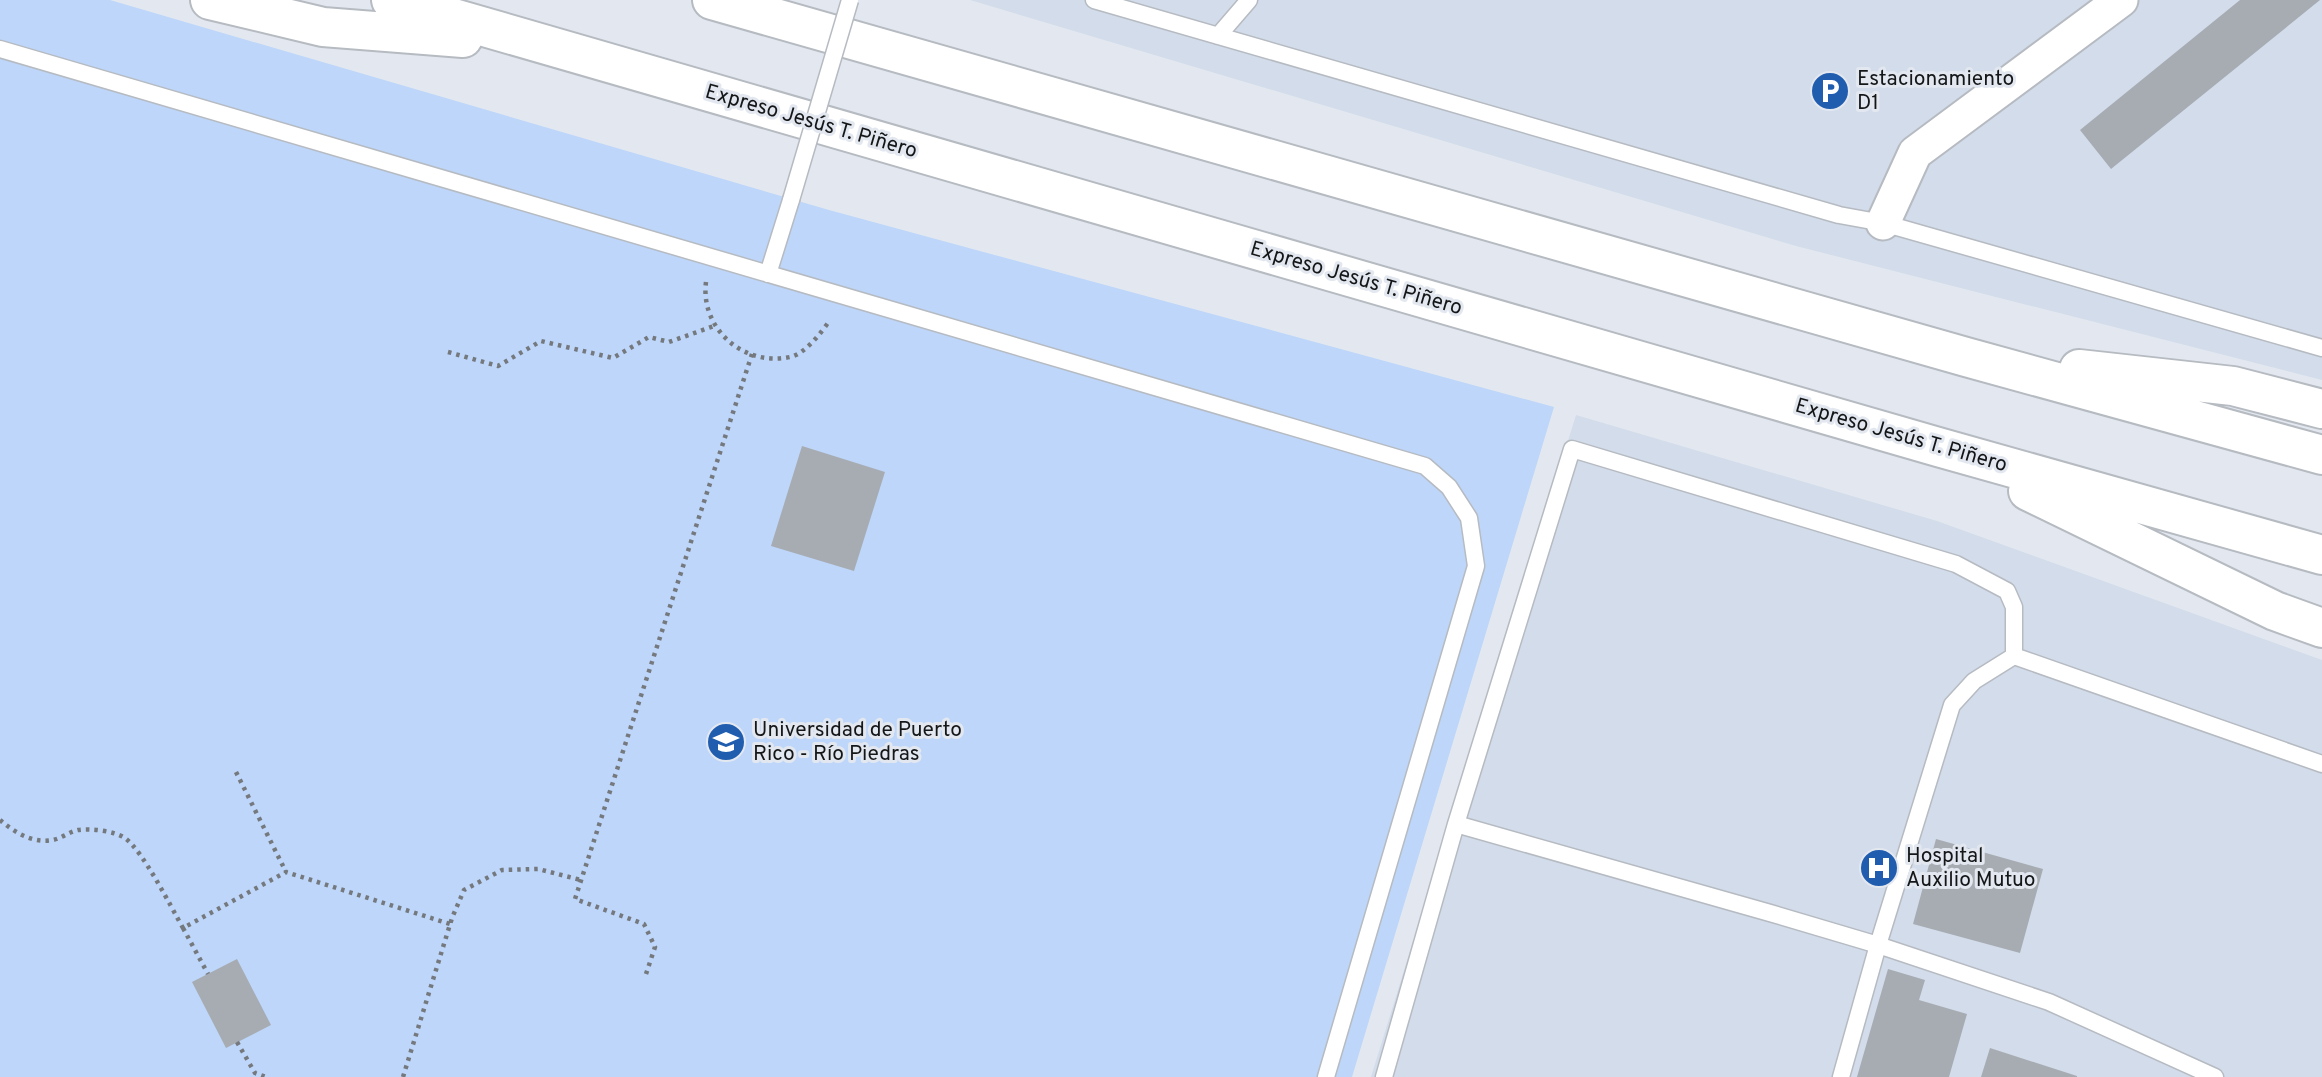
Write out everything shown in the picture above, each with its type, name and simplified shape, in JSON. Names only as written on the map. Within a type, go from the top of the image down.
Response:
[{"type":"highway","points":[[210,0],[323,27],[542,45]]},
{"type":"highway","name":"Expreso Jesús T. Piñero","points":[[391,0],[1938,447],[2322,555]]},
{"type":"highway","points":[[712,0],[1966,357],[2322,455]]},
{"type":"highway","points":[[1966,357],[2233,386],[2322,409]]},
{"type":"highway","points":[[1938,447],[2275,611],[2322,628]]},
{"type":"street","points":[[1883,223],[1915,153],[2121,0]]},
{"type":"lane","points":[[768,274],[850,0]]},
{"type":"lane","points":[[1094,0],[1839,215],[1883,223],[2322,348]]},
{"type":"lane","points":[[1218,36],[1249,0]]},
{"type":"lane","points":[[0,50],[1425,466],[1449,487],[1469,518],[1476,566],[1326,1077]]},
{"type":"lane","points":[[1384,1077],[1455,824],[1572,449],[1956,564],[2007,591],[2014,607],[2014,656]]},
{"type":"lane","points":[[2014,656],[2322,764]]},
{"type":"lane","points":[[1841,1077],[1878,945],[1952,705],[1974,681],[2014,656]]},
{"type":"lane","points":[[1455,824],[1878,945],[2049,1002],[2215,1077]]},
{"type":"path","points":[[709,257],[704,297],[714,326],[735,347],[763,358],[792,357],[812,342],[828,323],[843,296]]},
{"type":"path","points":[[447,352],[498,366],[541,341],[613,358],[649,337],[669,342],[714,326]]},
{"type":"path","points":[[646,974],[655,947],[644,924],[575,899],[752,354]]},
{"type":"path","points":[[236,772],[286,872],[450,924]]},
{"type":"path","points":[[0,820],[14,832],[31,839],[52,840],[78,830],[103,831],[125,838],[137,850],[208,974]]},
{"type":"path","points":[[403,1077],[450,924],[464,890],[502,870],[538,869],[581,880]]},
{"type":"path","points":[[183,928],[286,872]]},
{"type":"path","points":[[237,1042],[255,1073],[266,1077]]},
{"type":"shaded area","name":"Universidad de Puerto Rico - Río Piedras","points":[[0,0],[110,0],[829,210],[1554,407],[1352,1077],[0,1077]]},
{"type":"shaded area","points":[[970,0],[2322,0],[2322,380],[1796,246]]},
{"type":"shaded area","name":"Hospital Auxilio Mutuo","points":[[1576,415],[1937,521],[2322,660],[2322,1077],[1371,1077]]},
{"type":"building","points":[[2240,0],[2320,0],[2111,169],[2080,130]]},
{"type":"building","points":[[802,446],[885,472],[854,571],[771,546]]},
{"type":"building","points":[[1936,839],[2043,869],[2020,953],[1913,924]]},
{"type":"building","points":[[237,959],[271,1025],[226,1048],[192,982]]},
{"type":"building","points":[[1888,969],[1925,980],[1919,1000],[1967,1014],[1949,1077],[1857,1077]]},
{"type":"building","points":[[1990,1048],[2077,1076],[2077,1077],[1981,1077]]},
{"type":"place","name":"Estacionamiento D1","points":[[1830,91]]},
{"type":"place","name":"Universidad de Puerto Rico - Río Piedras","points":[[726,742]]},
{"type":"place","name":"Hospital Auxilio Mutuo","points":[[1879,868]]}]
